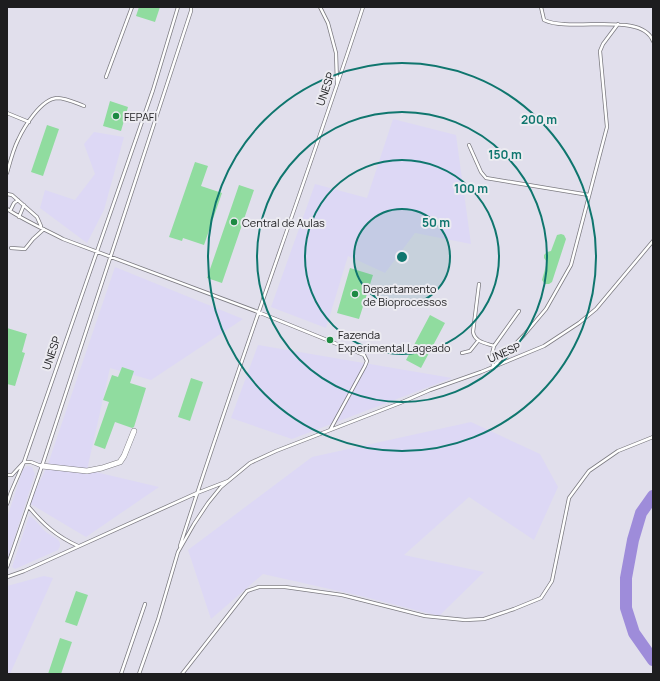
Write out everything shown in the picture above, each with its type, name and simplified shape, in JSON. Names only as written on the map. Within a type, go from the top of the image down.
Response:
[{"type":"street","points":[[42,466],[87,471],[120,462],[134,431]]},
{"type":"lane","points":[[106,77],[132,7]]},
{"type":"lane","name":"UNESP","points":[[7,504],[9,493],[24,462],[153,90],[178,7]]},
{"type":"lane","points":[[7,567],[111,257],[189,19],[191,7]]},
{"type":"lane","points":[[320,7],[328,23],[336,53],[337,85]]},
{"type":"lane","name":"UNESP","points":[[139,674],[158,620],[197,493],[363,7]]},
{"type":"lane","points":[[541,7],[544,20],[550,22],[573,25],[618,24],[636,26],[645,30],[651,36],[653,42]]},
{"type":"lane","points":[[493,367],[524,335],[546,309],[571,265],[607,127],[600,51],[603,44],[618,24]]},
{"type":"lane","points":[[7,173],[8,163],[17,141],[29,122],[45,104],[56,98],[84,106]]},
{"type":"lane","points":[[7,113],[29,122]]},
{"type":"lane","points":[[469,145],[481,172],[486,178],[589,195]]},
{"type":"lane","points":[[7,194],[12,195],[37,217],[43,228]]},
{"type":"lane","points":[[18,200],[8,210],[63,239],[258,312],[364,355],[367,361],[365,366],[330,430]]},
{"type":"lane","points":[[19,217],[24,205]]},
{"type":"lane","points":[[11,248],[25,249],[43,228]]},
{"type":"lane","name":"UNESP","points":[[178,552],[208,503],[222,487],[250,463],[430,390],[493,367],[544,346],[579,324],[596,309],[653,241]]},
{"type":"lane","points":[[480,284],[473,332],[474,337],[478,341],[494,346]]},
{"type":"lane","points":[[493,367],[492,354],[494,346],[519,311]]},
{"type":"lane","points":[[462,353],[470,351],[478,341]]},
{"type":"lane","points":[[182,674],[247,591],[259,586],[285,587],[342,595],[425,616],[465,620],[484,619],[541,598],[552,581],[569,498],[588,471],[618,451],[653,437]]},
{"type":"lane","points":[[24,462],[31,462],[42,466]]},
{"type":"lane","name":"UNESP","points":[[7,476],[12,475],[24,462]]},
{"type":"lane","name":"UNESP","points":[[7,577],[24,571],[197,493],[231,480]]},
{"type":"lane","points":[[28,506],[42,522],[61,538],[78,546]]},
{"type":"lane","points":[[121,674],[145,604]]},
{"type":"shaded area","name":"Fazenda Experimental Lageado","points":[[7,7],[653,7],[653,674],[7,674]]},
{"type":"shaded area","points":[[393,119],[456,135],[471,244],[415,233],[385,273],[348,256],[326,328],[271,307],[315,184],[367,198]]},
{"type":"shaded area","points":[[94,132],[124,137],[104,210],[87,243],[40,208],[45,190],[75,200],[95,174],[84,144]]},
{"type":"shaded area","points":[[115,267],[243,319],[151,380],[110,368],[87,470],[159,487],[86,537],[29,503],[47,467]]},
{"type":"shaded area","points":[[258,345],[452,378],[292,439],[231,418]]},
{"type":"shaded area","points":[[471,422],[540,454],[558,487],[534,540],[469,497],[404,555],[484,572],[439,616],[361,596],[263,574],[211,619],[188,550],[312,457]]},
{"type":"shaded area","points":[[27,466],[32,467],[35,474],[7,561],[7,518],[23,469]]},
{"type":"shaded area","points":[[29,516],[34,519],[47,533],[59,541],[60,547],[58,550],[15,569],[12,567]]},
{"type":"shaded area","points":[[44,576],[53,578],[10,674],[7,674],[7,586]]},
{"type":"building","points":[[139,7],[160,7],[155,22],[136,16]]},
{"type":"building","name":"FEPAFI","points":[[110,101],[128,107],[121,131],[103,126]]},
{"type":"building","points":[[47,125],[59,129],[43,176],[31,172]]},
{"type":"building","points":[[195,162],[208,166],[201,186],[222,193],[204,245],[183,238],[182,241],[169,237]]},
{"type":"building","points":[[239,185],[254,190],[222,283],[207,278]]},
{"type":"building","points":[[557,235],[564,235],[566,239],[552,282],[545,284],[542,280],[547,262],[544,255],[551,251]]},
{"type":"building","name":"Departamento de Bioprocessos","points":[[350,268],[373,275],[359,319],[337,313]]},
{"type":"building","points":[[430,315],[445,323],[421,368],[406,360]]},
{"type":"building","points":[[7,328],[27,334],[22,352],[25,353],[15,386],[7,384]]},
{"type":"building","points":[[122,367],[134,371],[130,383],[146,388],[134,427],[132,428],[115,422],[105,449],[94,445],[109,402],[103,400],[112,375],[118,377]]},
{"type":"building","points":[[191,378],[203,382],[190,421],[178,417]]},
{"type":"building","points":[[76,591],[88,595],[77,626],[65,622]]},
{"type":"building","points":[[60,638],[72,642],[61,674],[48,674]]},
{"type":"waterway","points":[[653,496],[641,513],[633,540],[626,578],[626,608],[634,633],[653,660]]},
{"type":"place","name":"FEPAFI","points":[[116,116]]},
{"type":"place","name":"Central de Aulas","points":[[234,222]]},
{"type":"place","name":"Departamento de Bioprocessos","points":[[355,294]]},
{"type":"place","name":"Fazenda Experimental Lageado","points":[[330,340]]}]
